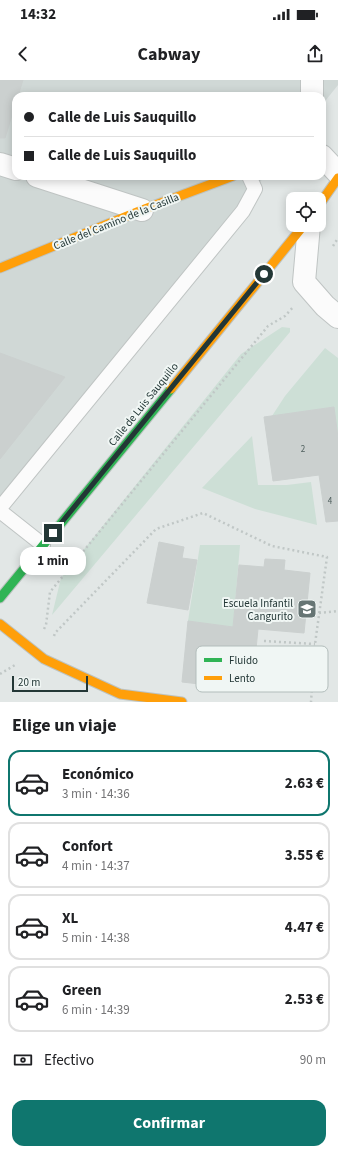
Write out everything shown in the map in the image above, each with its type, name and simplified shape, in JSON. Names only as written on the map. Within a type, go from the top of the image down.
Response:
[{"type":"main road","points":[[326,195],[338,178]]},
{"type":"main road","name":"Calle del Camino de la Casilla","points":[[0,268],[142,210],[222,180]]},
{"type":"main road","name":"Calle de Luis Sauquillo","points":[[0,598],[298,232]]},
{"type":"main road","points":[[0,624],[44,659],[120,698],[182,702]]},
{"type":"street","points":[[312,80],[312,92]]},
{"type":"street","points":[[326,160],[338,172]]},
{"type":"street","points":[[0,164],[12,168]]},
{"type":"street","points":[[49,180],[142,210]]},
{"type":"street","points":[[308,232],[304,282],[325,306],[338,317]]},
{"type":"lane","points":[[43,545],[0,509],[243,211],[255,189],[251,180]]},
{"type":"path","points":[[332,250],[333,244],[338,238]]},
{"type":"path","points":[[0,674],[21,661],[46,625],[50,592],[268,326],[285,316],[309,287]]},
{"type":"path","points":[[44,659],[55,633],[156,529],[203,513],[272,546],[327,557],[315,644],[264,641]]},
{"type":"path","points":[[320,613],[338,611]]},
{"type":"path","points":[[311,702],[312,692]]},
{"type":"shaded area","points":[[0,80],[338,80],[338,85],[326,100],[326,92],[12,92],[12,180],[262,180],[0,496]]},
{"type":"green space","points":[[282,327],[290,328],[290,332],[52,615],[61,578],[241,354]]},
{"type":"green space","points":[[325,348],[338,358],[338,437],[333,407],[272,416],[285,396]]},
{"type":"green space","points":[[252,436],[258,485],[287,485],[311,482],[317,525],[255,509],[202,488]]},
{"type":"green space","points":[[200,545],[240,545],[233,627],[188,621]]},
{"type":"building","points":[[0,80],[23,80],[19,92],[12,92],[12,115],[5,138],[0,138]]},
{"type":"building","points":[[0,353],[65,377],[0,459]]},
{"type":"building","points":[[334,407],[338,437],[338,521],[326,522],[319,475],[273,481],[264,417]]},
{"type":"building","points":[[159,542],[184,547],[182,558],[197,560],[188,610],[147,603]]},
{"type":"building","points":[[265,559],[285,560],[284,570],[310,573],[304,633],[258,629],[256,646],[196,646],[196,684],[182,682],[188,621],[233,627],[239,565],[264,567]]},
{"type":"traffic: fast","points":[[0,598],[171,389]]},
{"type":"traffic: slow","points":[[326,195],[338,178]]},
{"type":"traffic: slow","points":[[0,268],[142,210],[222,180]]},
{"type":"traffic: slow","points":[[171,389],[298,232]]},
{"type":"traffic: slow","points":[[0,624],[44,659],[120,694],[182,702]]},
{"type":"place","name":"Escuela Infantil Cangurito","points":[[307,609]]},
{"type":"route","points":[[53,533],[264,274]]}]
